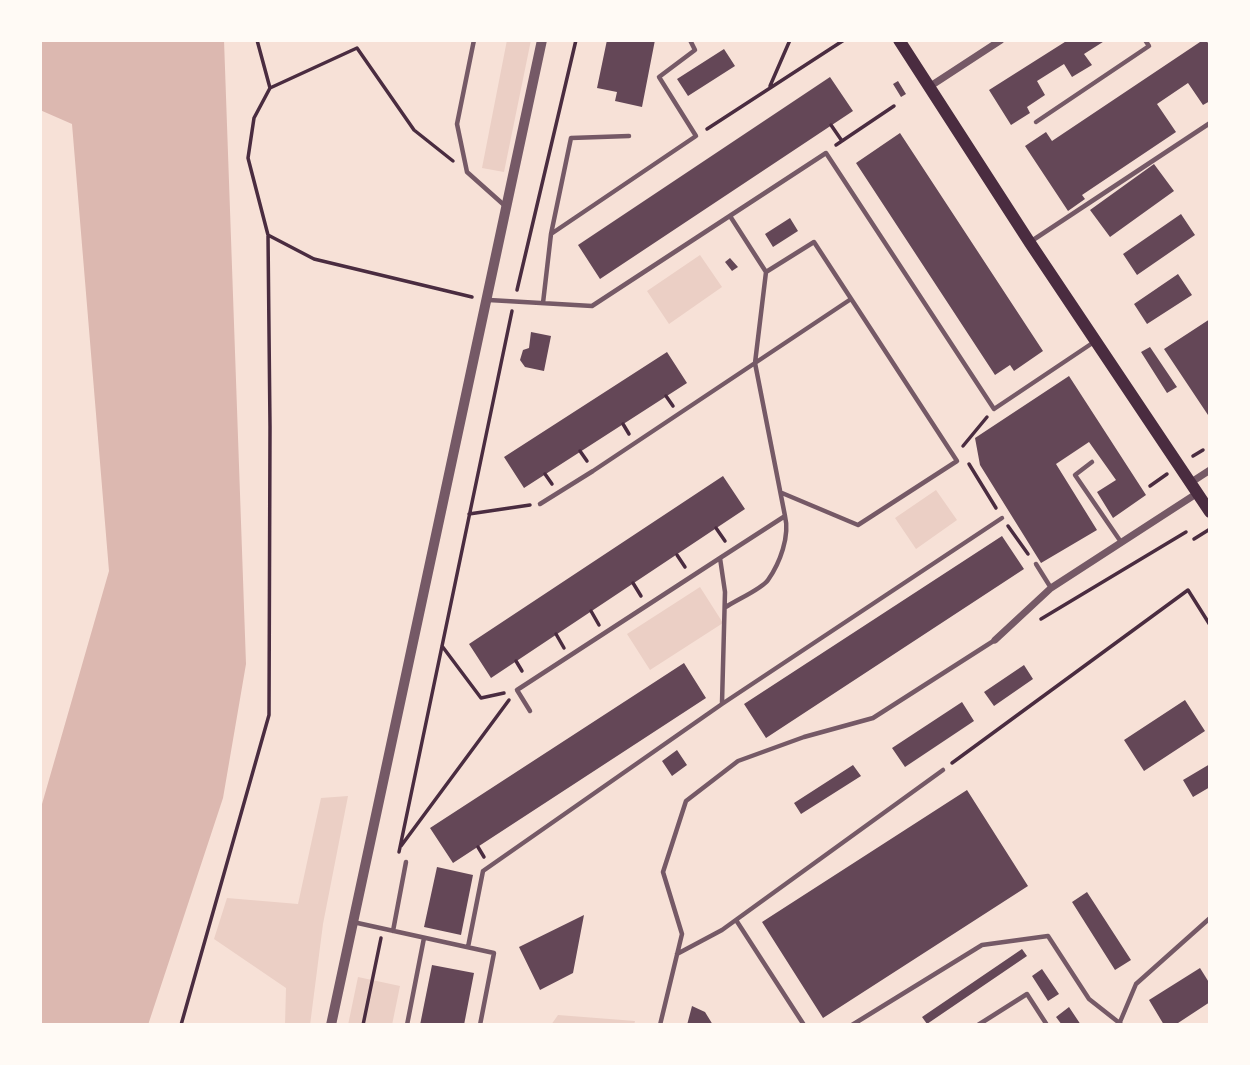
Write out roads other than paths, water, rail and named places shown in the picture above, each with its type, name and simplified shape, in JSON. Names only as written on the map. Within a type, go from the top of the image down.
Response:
[{"type":"main road","points":[[899,40],[1030,243],[1202,499]]},
{"type":"street","points":[[331,1025],[504,206],[542,40]]},
{"type":"street","points":[[929,87],[1001,40]]},
{"type":"street","points":[[995,640],[1051,588],[1122,543],[1202,499],[1210,470]]},
{"type":"lane","points":[[474,40],[457,124],[467,172],[504,206]]},
{"type":"lane","points":[[551,234],[696,136],[659,77],[695,50],[690,40]]},
{"type":"lane","points":[[1036,122],[1149,46],[1145,40]]},
{"type":"lane","points":[[1030,243],[1210,122]]},
{"type":"lane","points":[[543,303],[551,234],[571,138],[629,136]]},
{"type":"lane","points":[[485,300],[592,306],[826,153],[993,408],[1095,341]]},
{"type":"lane","points":[[725,607],[768,581],[782,550],[788,528],[755,363],[766,272],[730,216]]},
{"type":"lane","points":[[766,272],[814,242],[957,461],[858,525],[781,493]]},
{"type":"lane","points":[[540,504],[851,299]]},
{"type":"lane","points":[[1092,462],[1075,475],[1122,543]]},
{"type":"lane","points":[[530,710],[517,690],[785,516]]},
{"type":"lane","points":[[468,947],[483,871],[722,704],[1002,518]]},
{"type":"lane","points":[[720,558],[725,607],[722,704]]},
{"type":"lane","points":[[1036,564],[1051,588]]},
{"type":"lane","points":[[660,1025],[682,934],[663,872],[686,801],[738,761],[804,737],[873,718],[995,640]]},
{"type":"lane","points":[[677,954],[722,930],[943,770]]},
{"type":"lane","points":[[393,931],[406,862]]},
{"type":"lane","points":[[852,1025],[982,945],[1048,936],[1089,999],[1121,1023],[1136,984],[1210,918]]},
{"type":"lane","points":[[736,920],[804,1025]]},
{"type":"lane","points":[[352,922],[494,953],[480,1025]]},
{"type":"lane","points":[[407,1025],[424,938]]},
{"type":"lane","points":[[978,1025],[1027,994],[1047,1025]]}]
